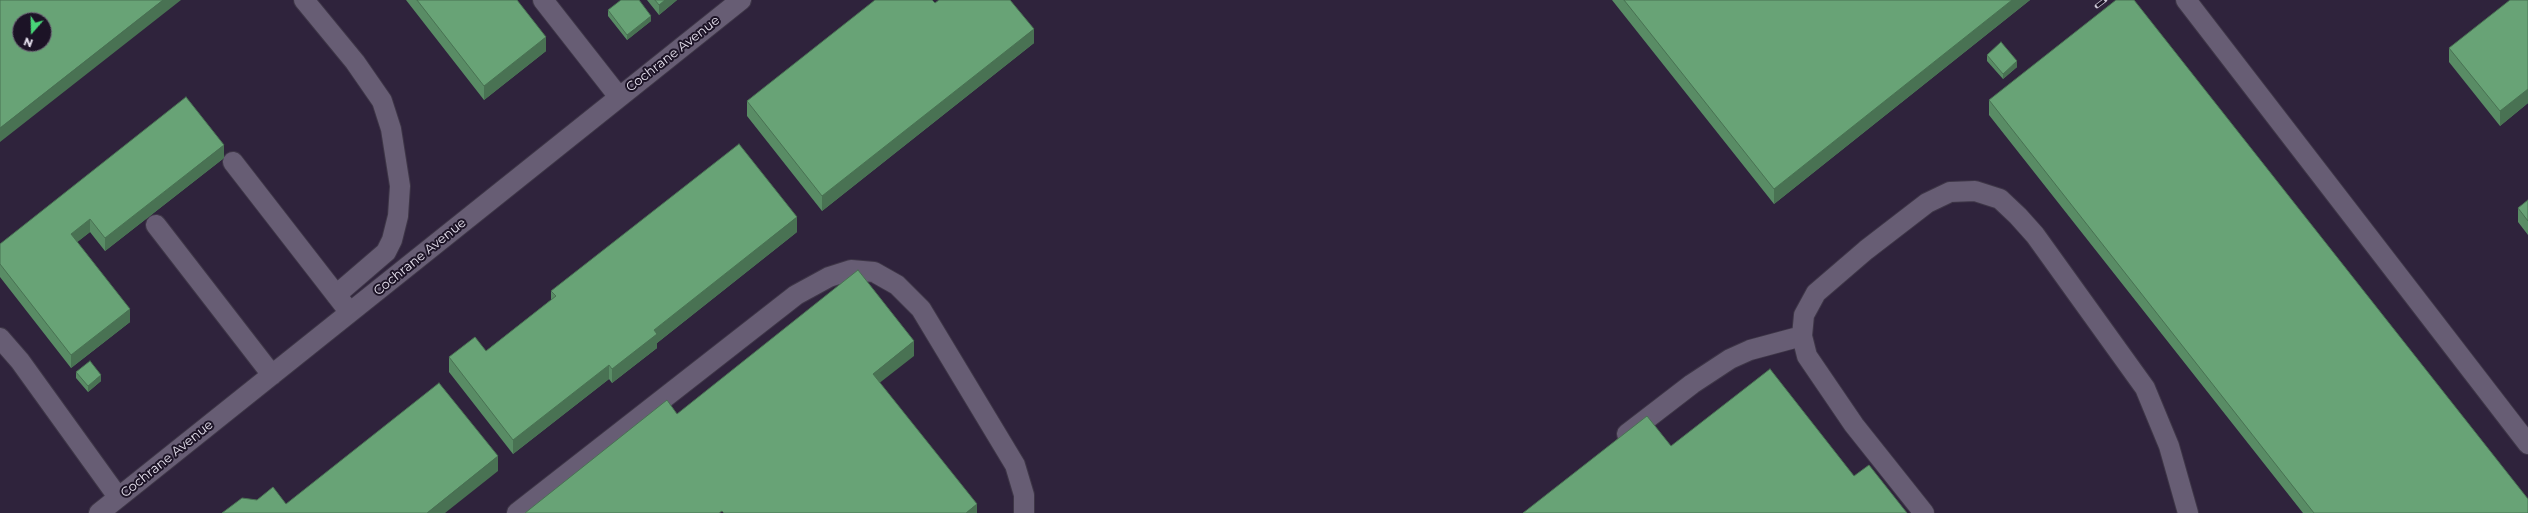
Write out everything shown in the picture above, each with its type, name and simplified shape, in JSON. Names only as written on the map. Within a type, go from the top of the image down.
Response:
[{"type":"lane","points":[[304,0],[355,62],[382,101],[391,128],[400,186],[398,216],[392,240],[386,252],[336,295]]},
{"type":"lane","points":[[543,0],[619,97]]},
{"type":"lane","name":"Cochrane Avenue","points":[[99,513],[741,0]]},
{"type":"lane","points":[[2186,0],[2528,444]]},
{"type":"lane","points":[[233,162],[350,313]]},
{"type":"lane","points":[[1924,513],[1850,419],[1807,356],[1802,336],[1804,315],[1816,293],[1866,250],[1927,203],[1950,192],[1975,191],[2000,199],[2035,235],[2145,388],[2169,446],[2188,513]]},
{"type":"lane","points":[[156,225],[272,375]]},
{"type":"lane","points":[[517,513],[796,295],[829,277],[851,270],[874,272],[897,285],[921,309],[1015,465],[1024,495],[1024,513]]},
{"type":"lane","points":[[1612,446],[1718,366],[1750,350],[1802,336]]},
{"type":"lane","points":[[0,338],[20,361],[118,497]]},
{"type":"shaded area","points":[[0,0],[2528,0],[2528,513],[0,513]]},
{"type":"building","points":[[0,0],[163,0],[0,128]]},
{"type":"building","points":[[417,0],[517,0],[546,37],[484,86]]},
{"type":"building","points":[[621,0],[639,0],[651,16],[627,35],[608,10]]},
{"type":"building","points":[[655,0],[665,0],[659,5]]},
{"type":"building","points":[[875,0],[932,0],[935,3],[939,0],[1010,0],[1034,29],[822,196],[747,101]]},
{"type":"building","points":[[1624,0],[2012,0],[1774,189]]},
{"type":"building","points":[[2116,0],[2134,0],[2528,499],[2528,513],[2314,513],[1989,100]]},
{"type":"building","points":[[2510,0],[2528,0],[2528,89],[2500,111],[2449,48]]},
{"type":"building","points":[[2001,42],[2017,61],[2003,74],[1987,55]]},
{"type":"building","points":[[186,97],[224,145],[105,238],[90,219],[71,234],[130,309],[71,355],[0,264],[0,244]]},
{"type":"building","points":[[739,144],[797,217],[654,330],[657,334],[612,369],[609,365],[513,440],[449,357],[475,337],[486,351],[556,296],[551,291]]},
{"type":"building","points":[[2528,200],[2528,221],[2518,208]]},
{"type":"building","points":[[858,270],[914,341],[873,374],[977,504],[966,513],[724,513],[722,511],[719,513],[525,513],[667,400],[677,414]]},
{"type":"building","points":[[90,361],[101,375],[88,386],[76,372]]},
{"type":"building","points":[[1770,369],[1854,476],[1869,465],[1907,513],[1523,513],[1647,416],[1671,446]]},
{"type":"building","points":[[439,383],[498,456],[427,513],[222,513],[242,498],[257,500],[273,487],[286,504]]},
{"type":"railway","points":[[2097,6],[2105,0]]}]
